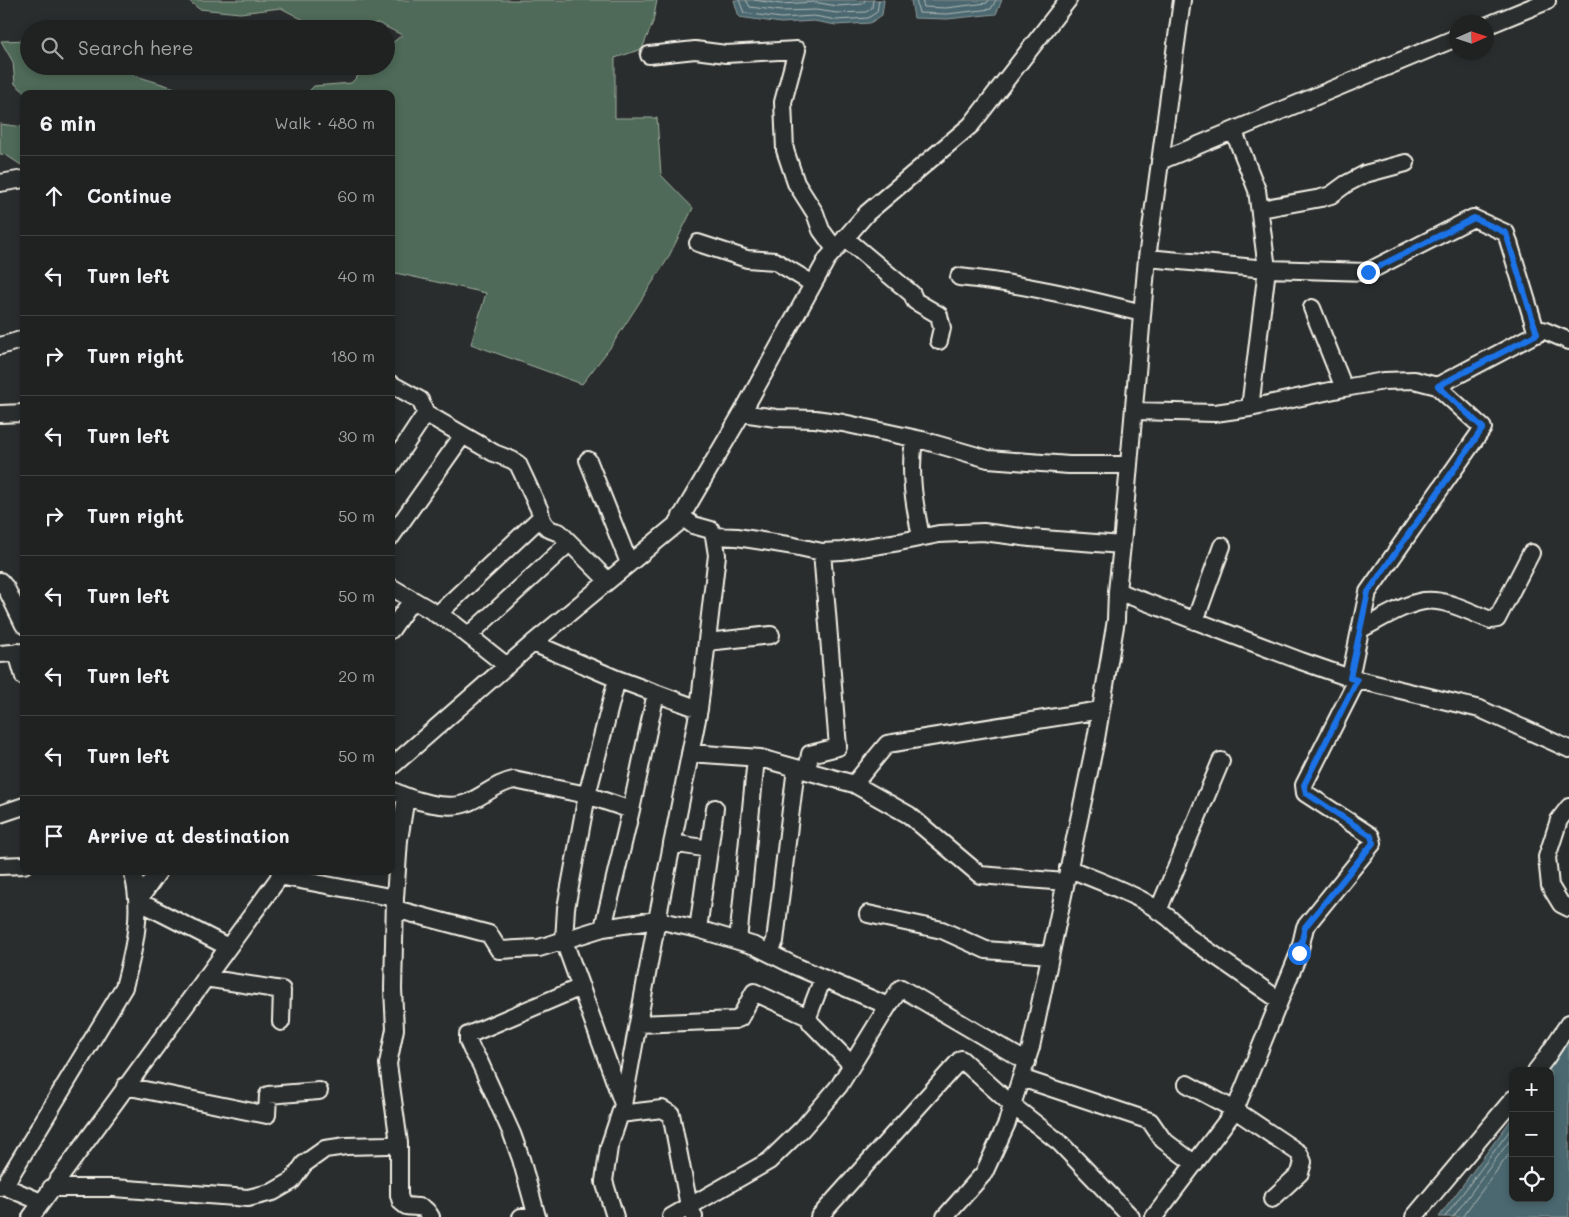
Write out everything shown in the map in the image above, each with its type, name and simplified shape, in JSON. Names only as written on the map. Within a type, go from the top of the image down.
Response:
[{"type":"street","points":[[395,764],[533,643],[677,524],[742,413],[827,259],[867,213],[971,125],[1068,0]]},
{"type":"street","points":[[945,1217],[984,1173],[1007,1123],[1027,1062],[1101,710],[1116,620],[1147,258],[1182,0]]},
{"type":"street","points":[[1494,23],[1547,1]]},
{"type":"street","points":[[1160,161],[1234,132],[1449,41]]},
{"type":"street","points":[[649,55],[695,50],[726,54],[797,50],[783,102],[785,150],[796,183],[815,214],[821,230],[912,294],[915,301],[939,315],[942,328],[939,341]]},
{"type":"street","points":[[1234,132],[1257,190],[1267,269],[1250,408]]},
{"type":"street","points":[[1260,209],[1331,195],[1365,174],[1406,163]]},
{"type":"street","points":[[0,184],[20,180]]},
{"type":"street","points":[[1147,258],[1267,269],[1368,272],[1474,218],[1506,233],[1537,334]]},
{"type":"street","points":[[698,243],[747,259],[775,261],[813,284]]},
{"type":"street","points":[[959,277],[995,281],[1072,296],[1142,313]]},
{"type":"street","points":[[1312,308],[1344,388]]},
{"type":"street","points":[[1438,386],[1543,330],[1569,341]]},
{"type":"street","points":[[0,346],[20,340]]},
{"type":"street","points":[[1134,411],[1215,413],[1250,408],[1344,388],[1414,380],[1438,386],[1483,428],[1368,592],[1353,679],[1304,785],[1306,793],[1371,836],[1373,843],[1305,927],[1299,953],[1235,1110],[1154,1217]]},
{"type":"street","points":[[395,387],[420,400],[426,413],[518,464],[540,511],[540,518],[544,525],[552,532],[559,532],[608,581]]},
{"type":"street","points":[[0,414],[20,413]]},
{"type":"street","points":[[395,460],[426,413]]},
{"type":"street","points":[[742,413],[776,418],[844,423],[988,459],[1069,465],[1129,464]]},
{"type":"street","points":[[395,531],[463,435]]},
{"type":"street","points":[[914,439],[910,462],[914,501],[921,537]]},
{"type":"street","points":[[588,460],[630,563]]},
{"type":"street","points":[[615,1217],[604,1181],[609,1147],[622,1110],[699,709],[716,555],[714,536],[711,530],[693,525],[681,516]]},
{"type":"street","points":[[437,614],[540,518]]},
{"type":"street","points":[[714,536],[737,537],[822,552],[842,551],[939,534],[983,532],[1122,546]]},
{"type":"street","points":[[469,635],[570,543]]},
{"type":"street","points":[[1195,621],[1222,546]]},
{"type":"street","points":[[769,953],[776,941],[801,769],[810,754],[838,747],[822,552]]},
{"type":"street","points":[[1361,628],[1404,608],[1425,601],[1445,603],[1491,620],[1497,619],[1531,553]]},
{"type":"street","points":[[11,588],[20,614]]},
{"type":"street","points":[[395,589],[469,635],[507,666]]},
{"type":"street","points":[[1117,591],[1353,679],[1480,709],[1569,749]]},
{"type":"street","points":[[395,624],[412,600]]},
{"type":"street","points":[[706,642],[772,635]]},
{"type":"street","points":[[533,643],[617,679],[699,709]]},
{"type":"street","points":[[0,654],[20,652]]},
{"type":"street","points":[[617,679],[587,796],[566,908],[564,940],[622,1110]]},
{"type":"street","points":[[603,928],[632,810],[656,693]]},
{"type":"street","points":[[854,784],[887,744],[1101,710]]},
{"type":"street","points":[[690,753],[756,758],[854,784],[909,815],[980,875],[1067,875],[1142,901],[1175,922],[1187,936],[1279,1000]]},
{"type":"street","points":[[738,941],[756,758]]},
{"type":"street","points":[[1158,911],[1222,761]]},
{"type":"street","points":[[431,1217],[427,1209],[406,1206],[401,1202],[398,1186],[399,1143],[388,1064],[395,1029],[393,989],[399,794],[445,806],[467,804],[504,782],[514,780],[587,796],[632,810]]},
{"type":"street","points":[[0,814],[20,807]]},
{"type":"street","points":[[698,929],[715,808]]},
{"type":"street","points":[[1569,808],[1559,820],[1547,857],[1550,886],[1561,904],[1569,908]]},
{"type":"street","points":[[672,843],[709,849]]},
{"type":"street","points":[[0,866],[20,865]]},
{"type":"street","points":[[41,1202],[2,1187],[124,988],[134,953],[138,901],[133,875]]},
{"type":"street","points":[[138,901],[156,875]]},
{"type":"street","points":[[31,1217],[280,875]]},
{"type":"street","points":[[285,875],[395,903],[489,934],[499,950],[539,948],[603,928],[657,920],[698,929],[755,946],[888,1006]]},
{"type":"street","points":[[138,901],[228,947]]},
{"type":"street","points":[[868,914],[942,930],[986,950],[1050,956]]},
{"type":"street","points":[[205,978],[282,990],[281,1022]]},
{"type":"street","points":[[808,1017],[823,978]]},
{"type":"street","points":[[532,1217],[521,1159],[512,1134],[468,1041],[468,1035],[581,987]]},
{"type":"street","points":[[671,1217],[691,1212],[769,1161],[802,1129],[839,1086],[901,988],[1027,1062]]},
{"type":"street","points":[[638,1024],[735,1020],[740,1018],[754,992],[808,1017],[811,1023],[852,1065]]},
{"type":"street","points":[[1539,1067],[1569,1022]]},
{"type":"street","points":[[819,1217],[961,1059],[1012,1106],[1060,1143],[1131,1217]]},
{"type":"street","points":[[1021,1078],[1150,1121],[1163,1140],[1195,1164]]},
{"type":"street","points":[[1187,1084],[1235,1110],[1299,1153],[1303,1162],[1300,1173],[1272,1199]]},
{"type":"street","points":[[125,1086],[267,1115],[268,1095],[320,1091]]},
{"type":"street","points":[[1414,1217],[1509,1104]]},
{"type":"street","points":[[622,1110],[662,1109],[671,1114],[691,1212]]},
{"type":"street","points":[[51,1188],[114,1188],[248,1198],[273,1192],[292,1181],[304,1164],[325,1149],[399,1143]]},
{"type":"green space","points":[[188,0],[657,0],[653,22],[642,49],[615,58],[615,118],[657,118],[661,175],[693,208],[667,260],[610,348],[582,384],[471,344],[486,293],[395,273],[395,90],[310,90],[314,86],[351,83],[359,75],[395,75],[395,41],[402,35],[395,32],[395,20],[304,20],[281,8],[240,13],[199,9]]},
{"type":"green space","points":[[20,40],[20,75],[133,75],[181,90],[22,90],[15,84],[13,62],[1,41]]},
{"type":"green space","points":[[0,124],[20,126],[20,164],[6,155],[0,154]]},
{"type":"water","points":[[734,0],[884,0],[882,15],[870,23],[836,25],[814,21],[781,23],[739,17]]},
{"type":"water","points":[[911,0],[1002,0],[996,14],[947,19],[914,18]]},
{"type":"water","points":[[1569,1041],[1569,1217],[1439,1217],[1509,1122],[1509,1202],[1554,1202],[1554,1067],[1550,1067]]},
{"type":"route","points":[[1299,953],[1300,941],[1305,927],[1373,843],[1371,836],[1306,793],[1304,785],[1357,680],[1350,678],[1368,592],[1483,428],[1438,386],[1537,334],[1506,233],[1474,218],[1368,272]]}]
